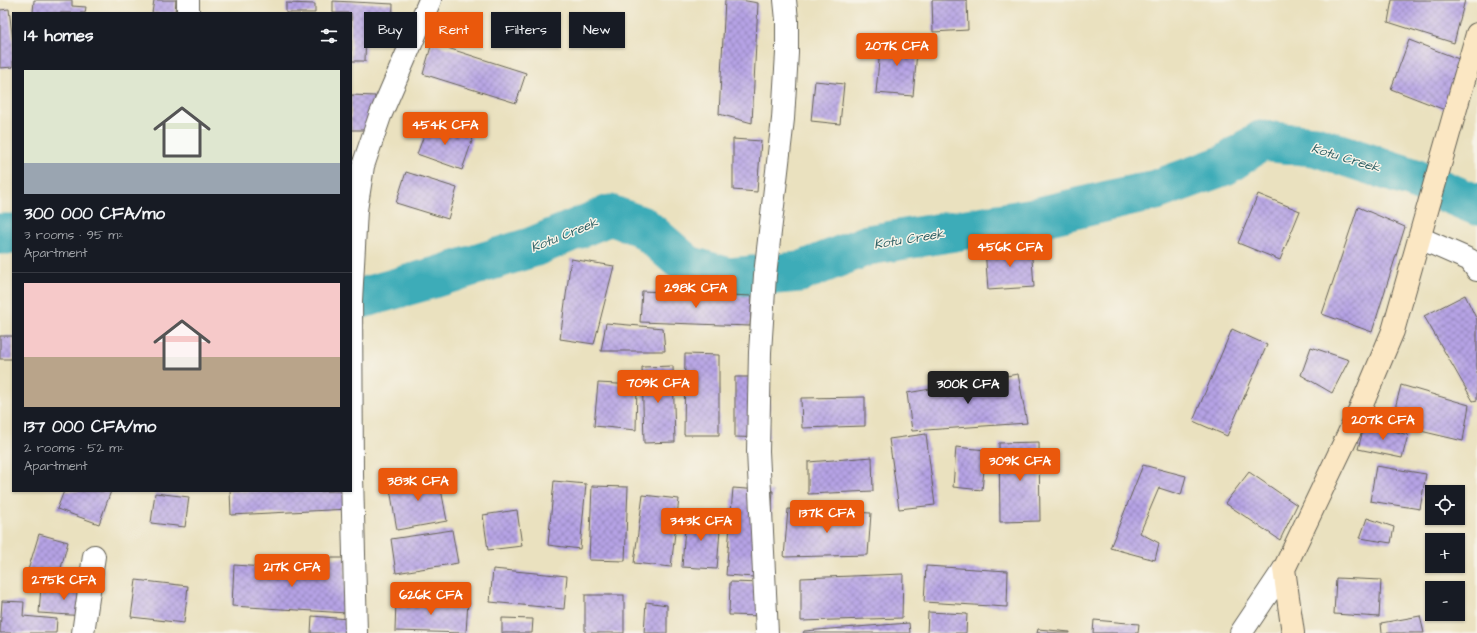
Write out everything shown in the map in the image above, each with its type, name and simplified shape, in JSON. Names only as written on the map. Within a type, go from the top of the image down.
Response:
[{"type":"street","points":[[188,0],[188,12]]},
{"type":"street","points":[[352,283],[356,210],[363,166],[380,116],[430,0]]},
{"type":"street","points":[[767,633],[758,451],[760,352],[764,275],[783,119],[787,53],[787,20],[785,0]]},
{"type":"street","points":[[1240,633],[1284,569],[1358,414],[1393,330],[1477,34]]},
{"type":"street","points":[[1420,238],[1470,260],[1477,270]]},
{"type":"street","points":[[352,475],[356,633]]},
{"type":"street","points":[[83,633],[94,556]]},
{"type":"street","points":[[1284,569],[1293,633]]},
{"type":"building","points":[[34,0],[72,0],[72,6],[86,7],[85,12],[33,12]]},
{"type":"building","points":[[154,0],[176,0],[175,12],[152,12]]},
{"type":"building","points":[[725,0],[741,0],[758,3],[752,123],[719,114]]},
{"type":"building","points":[[932,0],[967,0],[968,30],[933,32]]},
{"type":"building","points":[[1392,0],[1465,0],[1454,43],[1388,22]]},
{"type":"building","points":[[333,1],[393,4],[393,12],[364,12],[365,61],[352,61],[352,12],[333,12]]},
{"type":"building","points":[[286,3],[315,4],[315,12],[286,12]]},
{"type":"building","points":[[9,9],[12,34],[12,67],[0,68],[0,10]]},
{"type":"building","points":[[881,38],[918,41],[913,96],[876,93]]},
{"type":"building","points":[[1409,40],[1464,61],[1445,110],[1391,89]]},
{"type":"building","points":[[431,48],[448,48],[526,73],[516,103],[423,74]]},
{"type":"building","points":[[815,81],[844,84],[840,124],[811,121]]},
{"type":"building","points":[[352,95],[375,96],[375,130],[352,130]]},
{"type":"building","points":[[429,122],[473,138],[462,170],[417,154]]},
{"type":"building","points":[[733,139],[761,141],[757,192],[733,190]]},
{"type":"building","points":[[406,172],[457,188],[448,219],[396,203]]},
{"type":"building","points":[[1258,194],[1300,211],[1280,260],[1238,243]]},
{"type":"building","points":[[1358,207],[1405,227],[1372,332],[1322,314]]},
{"type":"building","points":[[1031,245],[1034,287],[988,290],[985,248]]},
{"type":"building","points":[[571,259],[614,266],[594,344],[560,339]]},
{"type":"building","points":[[642,291],[752,296],[750,326],[640,322]]},
{"type":"building","points":[[1465,295],[1477,320],[1477,400],[1473,401],[1424,316]]},
{"type":"building","points":[[606,323],[663,328],[665,351],[601,351]]},
{"type":"building","points":[[1232,329],[1267,345],[1227,436],[1193,421]]},
{"type":"building","points":[[0,336],[12,336],[12,359],[0,359]]},
{"type":"building","points":[[1311,347],[1349,360],[1332,393],[1301,375]]},
{"type":"building","points":[[685,354],[719,355],[719,435],[684,435]]},
{"type":"building","points":[[673,366],[675,442],[644,443],[642,367]]},
{"type":"building","points":[[1018,374],[1027,423],[912,431],[907,393]]},
{"type":"building","points":[[735,377],[770,377],[769,438],[735,437]]},
{"type":"building","points":[[598,383],[637,385],[636,430],[594,426]]},
{"type":"building","points":[[1401,385],[1469,405],[1463,441],[1391,424]]},
{"type":"building","points":[[865,397],[865,426],[802,428],[801,398]]},
{"type":"building","points":[[1365,423],[1408,435],[1402,458],[1358,449]]},
{"type":"building","points":[[926,434],[935,505],[899,509],[889,439]]},
{"type":"building","points":[[1039,442],[1040,521],[1000,522],[999,443]]},
{"type":"building","points":[[956,447],[986,450],[982,490],[953,487]]},
{"type":"building","points":[[872,457],[873,491],[808,494],[808,462]]},
{"type":"building","points":[[1143,465],[1186,476],[1181,495],[1159,488],[1140,533],[1159,543],[1155,560],[1110,548]]},
{"type":"building","points":[[1376,466],[1426,474],[1420,509],[1370,501]]},
{"type":"building","points":[[1249,472],[1297,505],[1280,540],[1225,503]]},
{"type":"building","points":[[438,473],[447,521],[397,530],[389,483]]},
{"type":"building","points":[[554,481],[586,484],[580,549],[548,545]]},
{"type":"building","points":[[592,486],[628,487],[625,561],[589,560]]},
{"type":"building","points":[[733,488],[773,491],[767,578],[726,575]]},
{"type":"building","points":[[64,492],[111,492],[99,524],[57,509]]},
{"type":"building","points":[[230,492],[348,492],[349,509],[231,515]]},
{"type":"building","points":[[155,493],[189,497],[185,527],[151,523]]},
{"type":"building","points":[[643,495],[679,499],[671,567],[634,563]]},
{"type":"building","points":[[788,509],[871,513],[868,555],[784,557]]},
{"type":"building","points":[[517,510],[522,546],[488,550],[483,515]]},
{"type":"building","points":[[686,514],[721,517],[717,569],[682,567]]},
{"type":"building","points":[[1367,518],[1394,527],[1391,543],[1360,538]]},
{"type":"building","points":[[452,530],[458,563],[396,573],[391,539]]},
{"type":"building","points":[[39,534],[68,542],[58,579],[28,570]]},
{"type":"building","points":[[323,558],[345,558],[347,613],[232,606],[234,565],[322,571]]},
{"type":"building","points":[[926,566],[1008,571],[1007,607],[924,602]]},
{"type":"building","points":[[493,569],[567,576],[564,609],[490,602]]},
{"type":"building","points":[[903,574],[902,618],[801,621],[801,578]]},
{"type":"building","points":[[1336,578],[1381,580],[1379,617],[1334,614]]},
{"type":"building","points":[[136,580],[188,586],[184,623],[131,617]]},
{"type":"building","points":[[730,582],[764,583],[763,616],[729,615]]},
{"type":"building","points":[[41,586],[88,589],[86,616],[39,613]]},
{"type":"building","points":[[585,595],[624,595],[624,633],[585,633]]},
{"type":"building","points":[[396,599],[468,601],[466,633],[395,631]]},
{"type":"building","points":[[2,601],[24,602],[23,616],[57,619],[56,633],[0,633]]},
{"type":"building","points":[[646,602],[667,605],[667,633],[644,633]]},
{"type":"building","points":[[928,612],[967,614],[966,633],[927,633]]},
{"type":"building","points":[[312,616],[360,620],[359,633],[311,633]]},
{"type":"building","points":[[1420,616],[1424,633],[1382,633],[1381,623]]},
{"type":"building","points":[[502,618],[533,619],[532,633],[502,633]]},
{"type":"building","points":[[1094,620],[1139,624],[1138,633],[1093,633]]},
{"type":"building","points":[[909,623],[910,633],[803,633],[804,631]]},
{"type":"building","points":[[1038,629],[1070,632],[1070,633],[1037,633]]},
{"type":"waterway","name":"Kotu Creek","points":[[352,301],[433,278],[533,247],[610,215],[643,227],[688,266],[728,278],[800,272],[868,245],[1035,218],[1156,190],[1225,165],[1261,141],[1315,146],[1412,178],[1477,205]]},
{"type":"waterway","name":"Kotu Creek","points":[[0,234],[12,234]]}]
